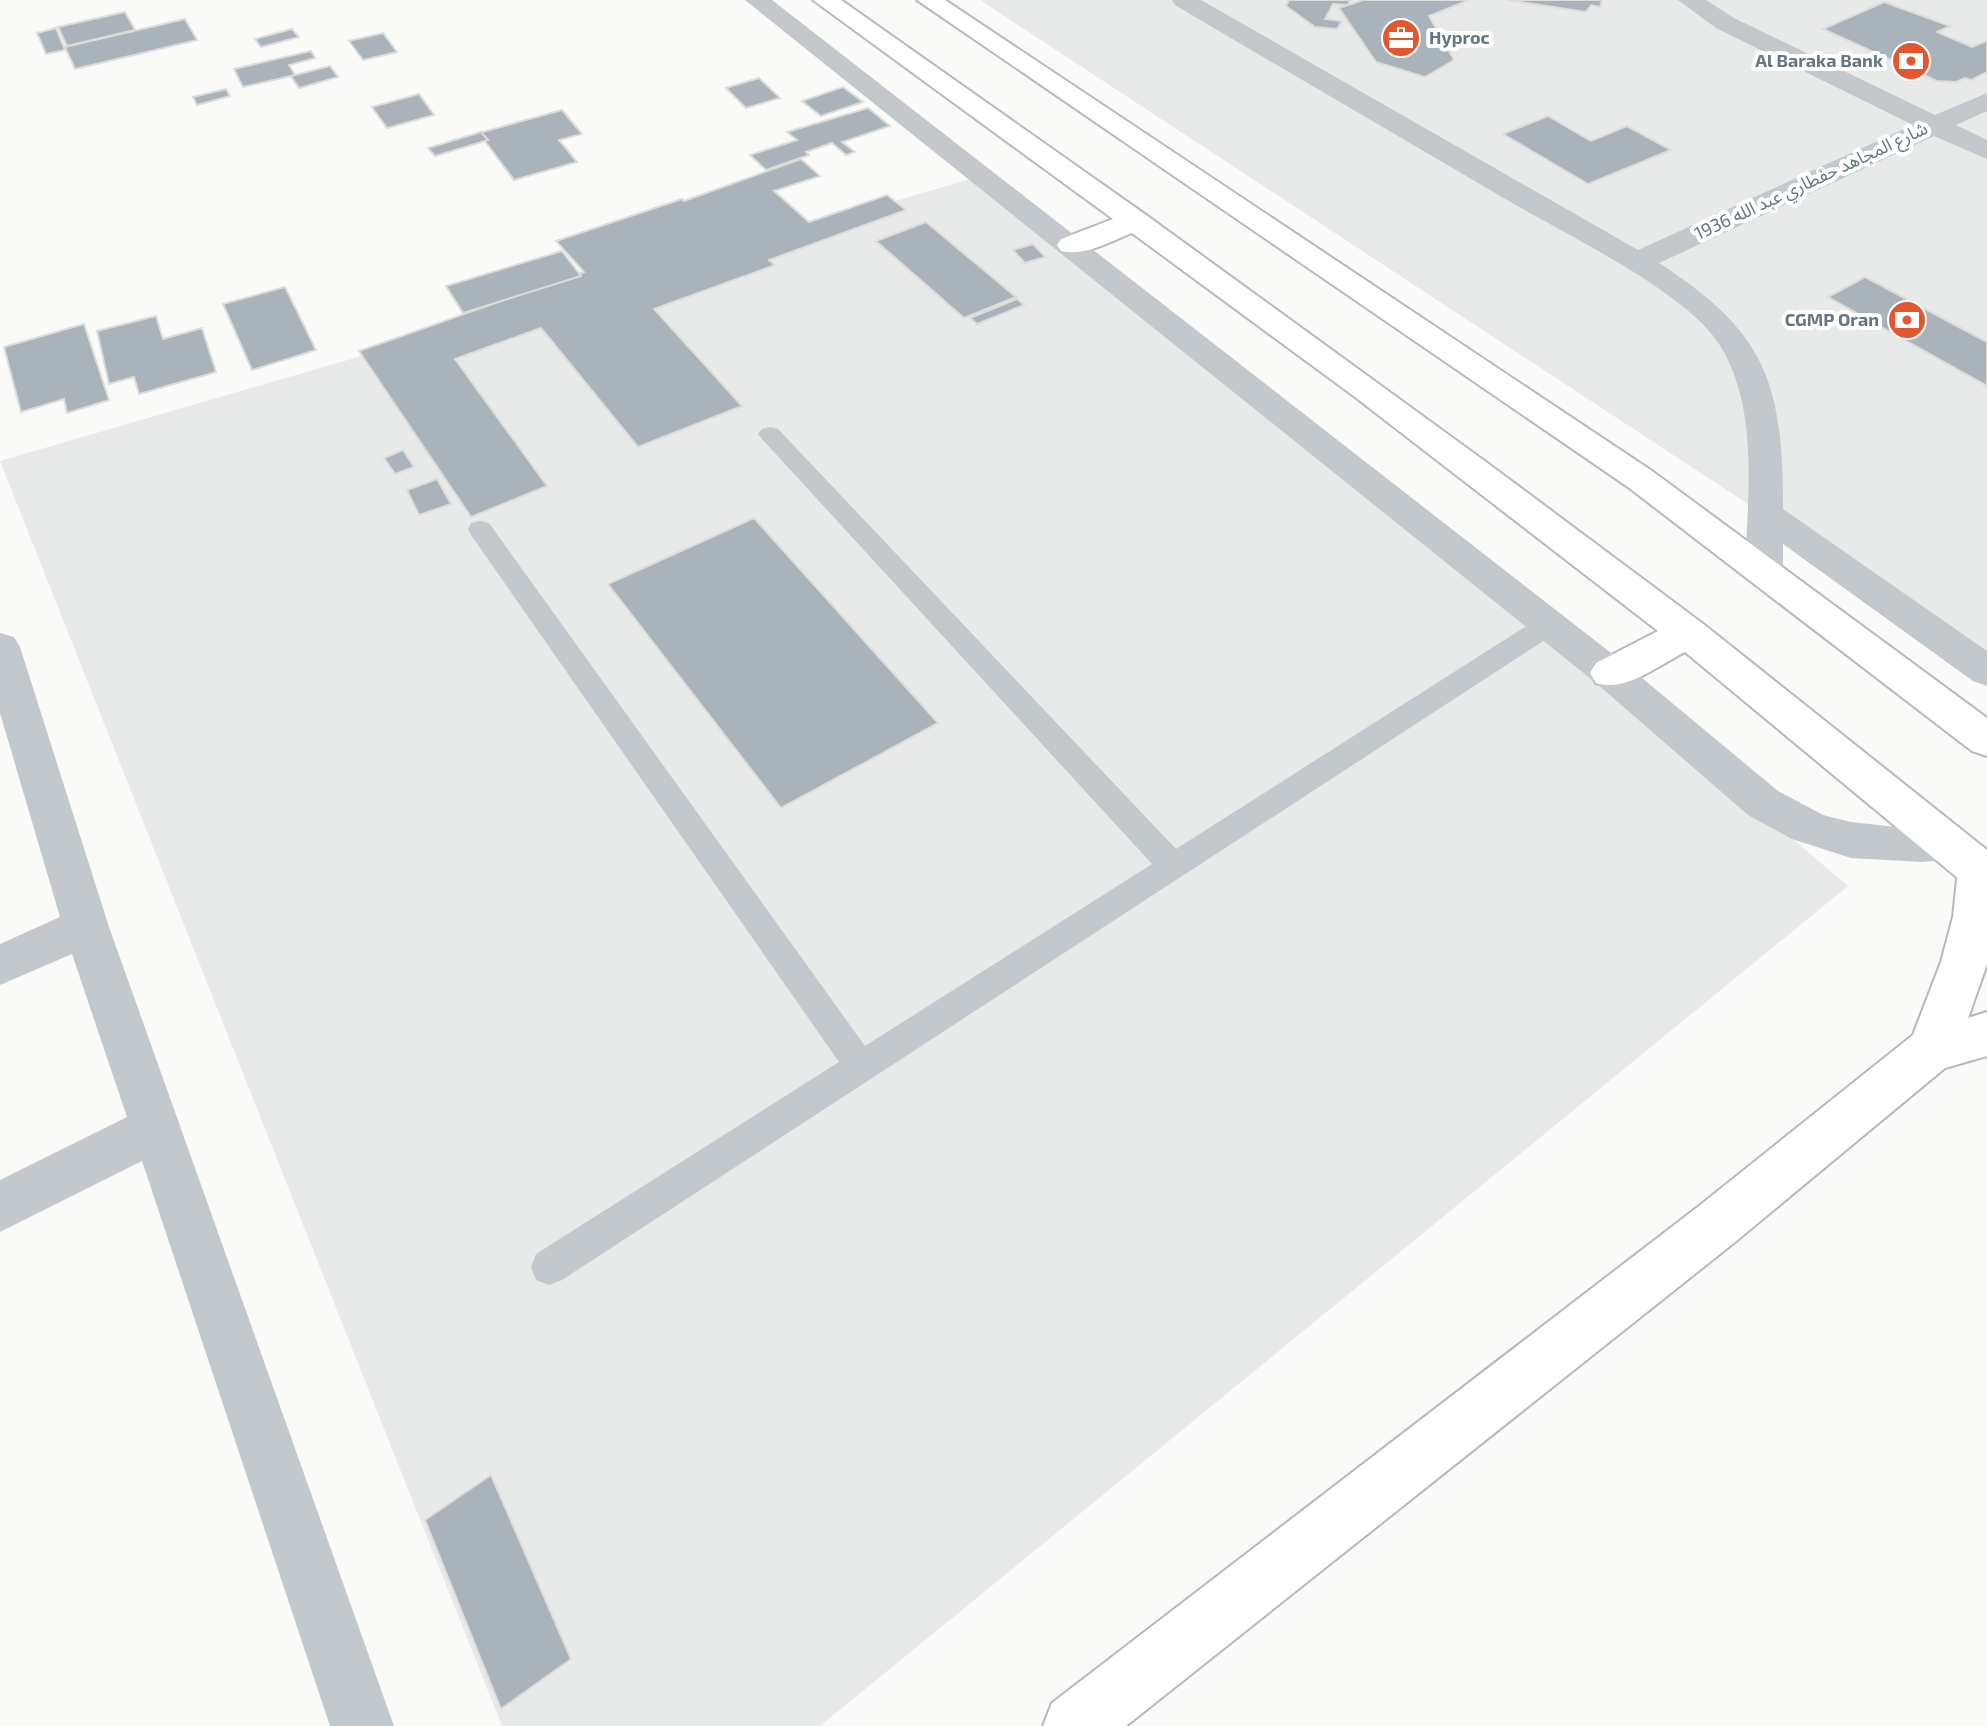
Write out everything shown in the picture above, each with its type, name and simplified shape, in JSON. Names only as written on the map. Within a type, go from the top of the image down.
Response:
[{"type":"main road","points":[[825,0],[1136,221],[1688,633],[1971,863],[1979,896],[1971,940],[1955,993],[1931,1050]]},
{"type":"main road","points":[[929,0],[1640,479],[1987,740]]},
{"type":"main road","points":[[1072,245],[1136,221]]},
{"type":"main road","points":[[1610,673],[1688,633]]},
{"type":"main road","points":[[1075,1726],[1717,1224],[1931,1050],[1987,1034]]},
{"type":"street","points":[[757,0],[1072,245],[1610,673],[1733,780],[1790,821],[1850,841],[1898,847],[1971,863]]},
{"type":"street","points":[[1184,0],[1635,263],[1710,314],[1736,344],[1757,390],[1764,453],[1764,572]]},
{"type":"street","points":[[1690,0],[1725,23],[1987,151]]},
{"type":"street","name":"شارع المجاهد حفطاري عبد الله 1936","points":[[1635,263],[1987,101]]},
{"type":"street","points":[[1764,513],[1987,671]]},
{"type":"street","points":[[3,665],[86,927],[362,1726]]},
{"type":"street","points":[[0,965],[86,927]]},
{"type":"street","points":[[0,1207],[156,1128]]},
{"type":"lane","points":[[770,434],[1173,866]]},
{"type":"lane","points":[[480,529],[861,1067]]},
{"type":"lane","points":[[549,1267],[1548,625]]},
{"type":"shaded area","points":[[980,0],[1987,0],[1987,661]]},
{"type":"shaded area","points":[[974,178],[1498,588],[1848,886],[820,1726],[502,1726],[0,461]]},
{"type":"building","points":[[1289,0],[1350,0],[1348,5],[1333,4],[1325,19],[1342,21],[1337,29],[1315,27],[1286,6]]},
{"type":"building","name":"Hyproc","points":[[1363,0],[1469,0],[1429,16],[1454,60],[1425,77],[1376,62],[1339,8]]},
{"type":"building","name":"Hyproc","points":[[1507,0],[1602,0],[1600,7],[1591,5],[1586,12]]},
{"type":"building","points":[[1884,2],[1950,26],[1937,32],[1972,47],[1987,41],[1987,72],[1972,80],[1937,81],[1823,29]]},
{"type":"building","points":[[125,12],[135,30],[67,46],[58,27]]},
{"type":"building","points":[[185,19],[197,40],[75,69],[65,47]]},
{"type":"building","points":[[56,28],[65,50],[46,54],[37,33]]},
{"type":"building","points":[[292,29],[299,37],[261,47],[255,39]]},
{"type":"building","points":[[383,33],[397,52],[363,60],[349,41]]},
{"type":"building","points":[[311,51],[315,58],[289,65],[295,75],[243,87],[234,69]]},
{"type":"building","points":[[330,66],[338,77],[299,88],[291,76]]},
{"type":"building","points":[[759,78],[780,98],[746,108],[726,88]]},
{"type":"building","points":[[843,87],[863,102],[821,116],[802,101]]},
{"type":"building","points":[[226,89],[230,96],[197,105],[193,97]]},
{"type":"building","points":[[419,94],[434,115],[387,128],[372,107]]},
{"type":"building","points":[[868,108],[890,126],[842,142],[855,152],[846,155],[832,143],[766,170],[750,155],[797,140],[787,132]]},
{"type":"building","points":[[562,110],[582,134],[559,140],[577,162],[514,180],[479,133]]},
{"type":"building","points":[[1548,116],[1591,141],[1627,126],[1671,150],[1588,184],[1503,134]]},
{"type":"building","points":[[481,132],[488,140],[435,156],[428,148]]},
{"type":"building","points":[[801,159],[820,176],[774,191],[809,222],[887,195],[906,210],[769,260],[775,265],[654,309],[742,406],[638,447],[541,328],[455,359],[547,486],[471,517],[359,351],[584,272],[556,241],[682,199],[684,201]]},
{"type":"building","points":[[926,222],[1016,297],[964,318],[876,241]]},
{"type":"building","points":[[1033,244],[1045,257],[1025,263],[1013,250]]},
{"type":"building","points":[[562,251],[581,276],[463,313],[446,286]]},
{"type":"building","name":"CGMP Oran","points":[[1865,277],[1987,342],[1987,386],[1828,297]]},
{"type":"building","points":[[285,287],[316,350],[252,370],[223,304]]},
{"type":"building","points":[[1017,299],[1024,305],[977,324],[970,318]]},
{"type":"building","points":[[156,316],[163,339],[202,328],[216,372],[139,394],[134,377],[109,384],[97,331]]},
{"type":"building","points":[[84,324],[109,400],[67,413],[64,399],[21,412],[4,347]]},
{"type":"building","points":[[403,450],[414,467],[395,474],[384,458]]},
{"type":"building","points":[[437,479],[451,504],[419,515],[407,490]]},
{"type":"building","points":[[754,518],[938,723],[781,808],[608,584]]},
{"type":"building","points":[[491,1475],[571,1659],[501,1709],[425,1520]]},
{"type":"place","name":"Hyproc","points":[[1401,38]]},
{"type":"place","name":"Al Baraka Bank","points":[[1911,61]]},
{"type":"place","name":"CGMP Oran","points":[[1907,320]]}]
